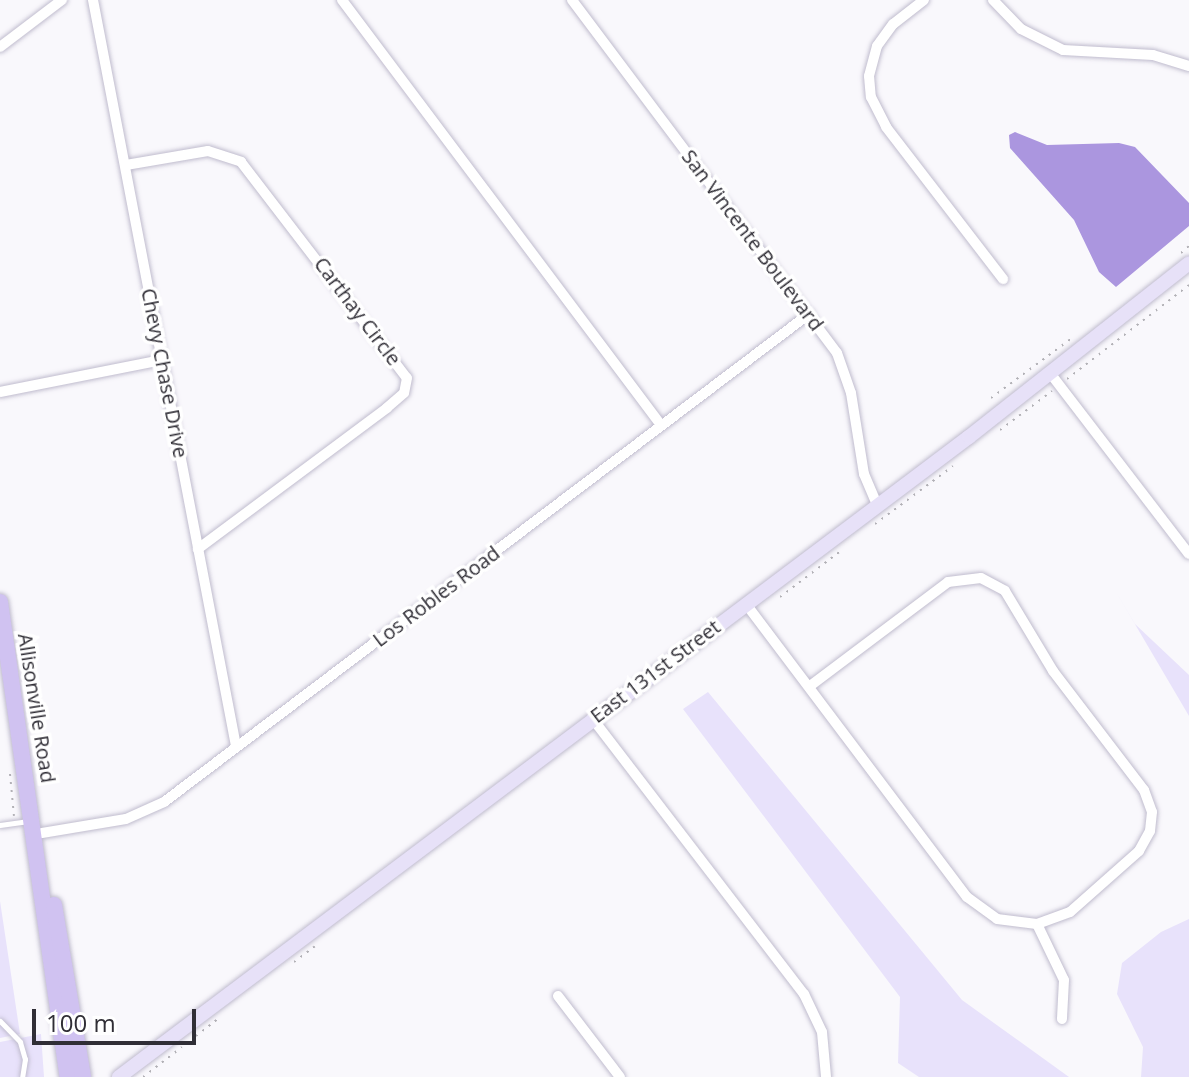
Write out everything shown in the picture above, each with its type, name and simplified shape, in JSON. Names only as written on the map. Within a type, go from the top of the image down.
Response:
[{"type":"main road","name":"Allisonville Road","points":[[0,602],[83,1077]]},
{"type":"main road","name":"Allisonville Road","points":[[38,827],[32,836],[68,1077]]},
{"type":"street","points":[[0,47],[62,0]]},
{"type":"street","name":"Chevy Chase Drive","points":[[93,0],[236,746]]},
{"type":"street","points":[[342,0],[661,425]]},
{"type":"street","name":"San Vincente Boulevard","points":[[572,0],[809,314],[847,376],[864,474],[877,505]]},
{"type":"street","points":[[924,0],[893,24],[877,46],[869,76],[871,97],[886,127],[1003,279]]},
{"type":"street","points":[[993,0],[1021,29],[1063,50],[1153,55],[1189,66]]},
{"type":"street","name":"Carthay Circle","points":[[126,165],[208,151],[241,162],[407,378],[404,393],[387,408],[198,549]]},
{"type":"street","name":"East 131st Street","points":[[119,1077],[877,505],[1189,263]]},
{"type":"street","name":"Los Robles Road","points":[[38,827],[142,813],[236,746],[809,314]]},
{"type":"street","points":[[0,392],[162,360]]},
{"type":"street","points":[[1050,373],[1189,554]]},
{"type":"street","points":[[746,604],[810,686],[822,710],[967,897],[997,919],[1037,924],[1070,912],[1139,851],[1150,831],[1152,812],[1144,790],[1053,671],[1005,591],[981,578],[948,582],[810,686]]},
{"type":"street","points":[[592,718],[804,994],[822,1032],[826,1077]]},
{"type":"street","points":[[1037,924],[1064,980],[1062,1019]]},
{"type":"street","points":[[558,996],[620,1077]]},
{"type":"lane","points":[[0,825],[38,827]]},
{"type":"lane","points":[[0,1021],[20,1042],[25,1059],[22,1077]]},
{"type":"path","points":[[1172,260],[1189,246]]},
{"type":"path","points":[[991,398],[1075,336]]},
{"type":"shaded area","points":[[1015,132],[1047,145],[1119,143],[1135,147],[1189,203],[1189,226],[1116,287],[1099,272],[1074,220],[1010,148],[1009,135]]},
{"type":"shaded area","points":[[1109,580],[1135,624],[1189,675],[1189,716]]},
{"type":"shaded area","points":[[708,692],[962,1000],[1069,1077],[919,1077],[898,1063],[900,997],[683,709]]},
{"type":"shaded area","points":[[0,901],[20,1034],[0,1038]]},
{"type":"shaded area","points":[[1189,919],[1189,1077],[1141,1077],[1143,1047],[1117,994],[1122,963],[1161,932]]},
{"type":"shaded area","points":[[41,1034],[44,1077],[0,1077],[0,1042]]}]
